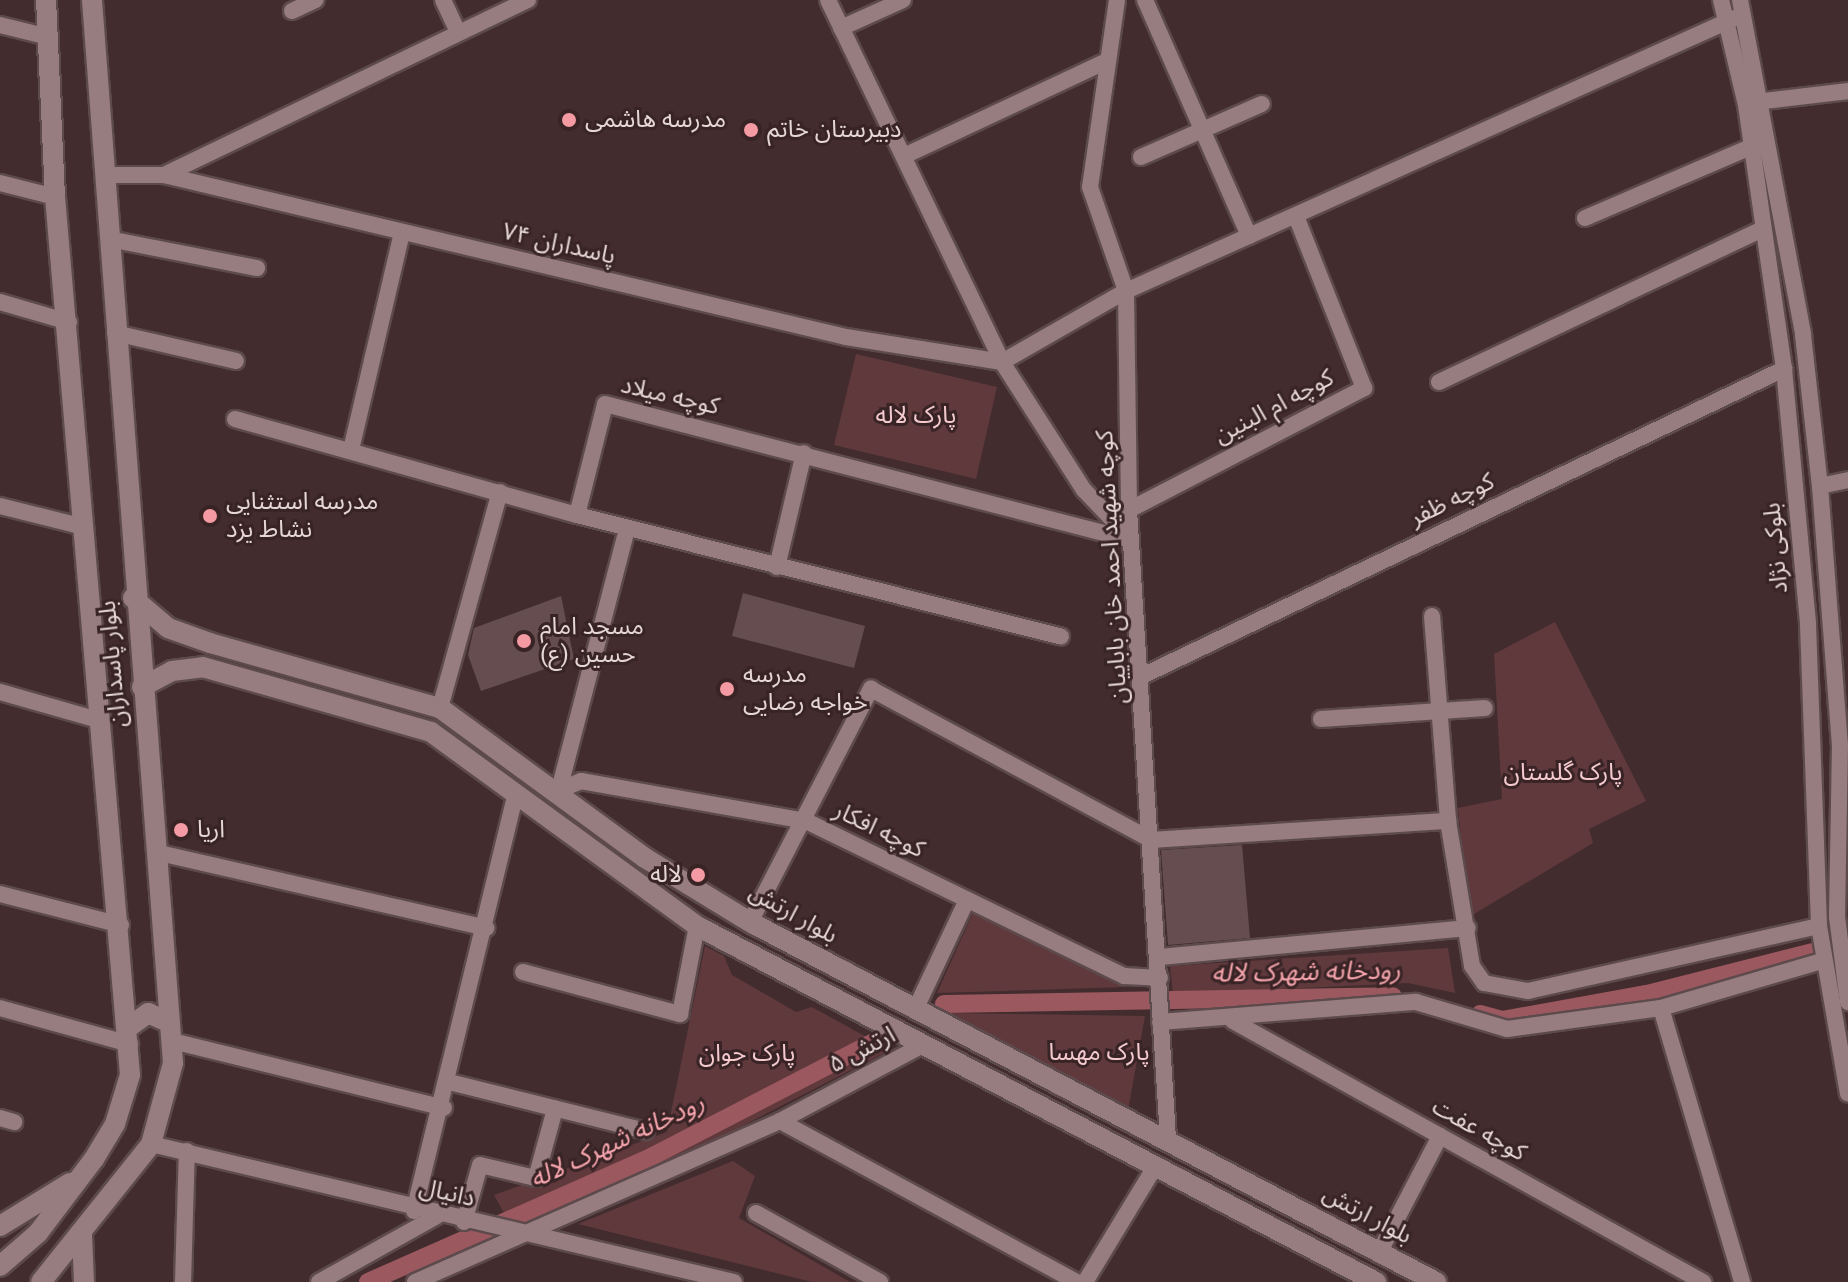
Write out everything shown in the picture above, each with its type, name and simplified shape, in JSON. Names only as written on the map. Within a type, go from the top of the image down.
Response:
[{"type":"street","name":"بلوار پاسداران","points":[[0,1266],[38,1233],[80,1177],[115,1124],[130,1075],[128,997],[98,720],[69,322],[55,197],[46,0]]},
{"type":"street","name":"بلوار پاسداران","points":[[41,1282],[82,1235],[151,1144],[164,1113],[171,1032],[133,598],[92,0]]},
{"type":"street","points":[[292,11],[316,0]]},
{"type":"street","points":[[443,0],[458,32]]},
{"type":"street","points":[[164,175],[528,0]]},
{"type":"street","points":[[828,0],[1002,362],[1084,490],[1131,540]]},
{"type":"street","points":[[841,28],[903,0]]},
{"type":"street","name":"کوچه شهید احمد خان باباییان","points":[[1117,0],[1090,187],[1126,291],[1129,510],[1160,957],[1160,1016],[1168,1139]]},
{"type":"street","points":[[1145,0],[1206,127],[1249,236]]},
{"type":"street","name":"بلوکی نژاد","points":[[1721,0],[1746,105],[1760,144],[1803,335],[1844,744],[1837,917],[1848,1002]]},
{"type":"street","points":[[1002,362],[1126,291],[1726,23],[1741,7]]},
{"type":"street","name":"بلوکی نژاد","points":[[1741,7],[1763,100],[1760,144],[1763,229],[1784,369],[1808,625],[1822,961],[1848,1094]]},
{"type":"street","points":[[0,25],[48,37]]},
{"type":"street","points":[[904,156],[1107,61]]},
{"type":"street","points":[[1746,105],[1763,100],[1848,91]]},
{"type":"street","points":[[1141,157],[1262,104]]},
{"type":"street","points":[[1585,218],[1760,144]]},
{"type":"street","name":"پاسداران ۷۴","points":[[105,175],[164,175],[846,337],[1002,362]]},
{"type":"street","points":[[0,183],[55,197]]},
{"type":"street","name":"کوچه ام البنین","points":[[1129,510],[1364,388],[1296,216]]},
{"type":"street","points":[[1439,382],[1763,229]]},
{"type":"street","points":[[351,450],[402,232]]},
{"type":"street","points":[[109,239],[257,268]]},
{"type":"street","points":[[0,302],[69,322]]},
{"type":"street","points":[[115,333],[236,361]]},
{"type":"street","name":"کوچه ظفر","points":[[1142,676],[1784,369]]},
{"type":"street","name":"کوچه میلاد","points":[[577,515],[605,404],[1131,540]]},
{"type":"street","points":[[235,419],[627,529],[1061,637]]},
{"type":"street","points":[[777,567],[804,453]]},
{"type":"street","points":[[1820,486],[1848,480]]},
{"type":"street","points":[[440,708],[500,492]]},
{"type":"street","points":[[0,506],[84,527]]},
{"type":"street","points":[[544,814],[559,790],[627,529]]},
{"type":"street","name":"بلوار ارتش","points":[[133,598],[168,628],[210,643],[440,708],[559,790],[645,858],[750,922],[1436,1282]]},
{"type":"street","points":[[1432,616],[1448,821],[1476,977],[1506,991],[1819,926]]},
{"type":"street","points":[[142,687],[172,671],[218,671],[431,732],[697,926],[919,1047],[1156,1165],[1376,1282]]},
{"type":"street","points":[[750,922],[806,821],[871,689],[1151,840],[1448,821]]},
{"type":"street","points":[[0,692],[98,720]]},
{"type":"street","points":[[1321,719],[1485,708]]},
{"type":"street","name":"کوچه افکار","points":[[559,790],[581,781],[806,821],[1124,976],[1160,982]]},
{"type":"street","points":[[414,1211],[444,1108],[516,793]]},
{"type":"street","points":[[155,852],[486,928]]},
{"type":"street","points":[[0,894],[121,925]]},
{"type":"street","points":[[915,1010],[967,900]]},
{"type":"street","points":[[523,972],[680,1014],[697,926]]},
{"type":"street","points":[[1160,957],[1468,928]]},
{"type":"street","points":[[1160,1016],[1231,1020],[1416,1002],[1507,1029],[1661,1008],[1822,961]]},
{"type":"street","points":[[128,997],[148,1007],[168,995]]},
{"type":"street","points":[[0,1008],[129,1036],[148,1013],[171,1032],[444,1108]]},
{"type":"street","points":[[1661,1008],[1742,1282]]},
{"type":"street","name":"کوچه عفت","points":[[1231,1020],[1703,1282]]},
{"type":"street","name":"ارتش ۵","points":[[415,1282],[780,1121],[919,1047]]},
{"type":"street","points":[[449,1082],[646,1131]]},
{"type":"street","points":[[471,1223],[480,1165],[536,1178],[555,1109]]},
{"type":"street","points":[[780,1121],[1076,1282]]},
{"type":"street","points":[[1380,1251],[1440,1136]]},
{"type":"street","points":[[1085,1282],[1156,1165],[1168,1139]]},
{"type":"street","name":"دانیال","points":[[151,1144],[414,1211],[734,1282]]},
{"type":"street","points":[[183,1282],[187,1151]]},
{"type":"street","points":[[0,1226],[80,1177]]},
{"type":"street","points":[[756,1213],[880,1282]]},
{"type":"street","points":[[319,1282],[437,1216]]},
{"type":"street","points":[[82,1235],[84,1282]]},
{"type":"green space","name":"پارک لاله","points":[[856,354],[997,387],[976,479],[834,445]]},
{"type":"green space","name":"پارک گلستان","points":[[1555,622],[1646,801],[1589,829],[1593,843],[1469,917],[1458,808],[1502,799],[1494,654]]},
{"type":"green space","points":[[973,913],[1126,987],[937,993]]},
{"type":"green space","name":"پارک جوان","points":[[705,946],[724,956],[732,975],[796,1012],[812,1007],[890,1050],[670,1163],[528,1220],[504,1213],[494,1195],[667,1132]]},
{"type":"green space","points":[[1448,948],[1455,993],[1408,983],[1173,994],[1170,966]]},
{"type":"green space","name":"پارک مهسا","points":[[945,1013],[1145,1016],[1128,1110]]},
{"type":"green space","points":[[733,1161],[755,1176],[739,1218],[850,1282],[812,1282],[578,1224]]},
{"type":"building","points":[[743,593],[865,626],[854,668],[732,636]]},
{"type":"building","name":"مسجد امام حسین (ع)","points":[[561,596],[574,659],[481,691],[468,655],[474,628]]},
{"type":"building","points":[[1242,845],[1250,938],[1168,945],[1161,850]]},
{"type":"waterway","name":"رودخانه شهرک لاله","points":[[1480,1014],[1502,1020],[1647,994],[1848,943]]},
{"type":"waterway","name":"رودخانه شهرک لاله","points":[[944,1004],[1393,996]]},
{"type":"waterway","name":"رودخانه شهرک لاله","points":[[368,1282],[651,1157],[883,1037]]},
{"type":"place","name":"مدرسه هاشمی","points":[[569,120]]},
{"type":"place","name":"دبیرستان خاتم","points":[[751,130]]},
{"type":"place","name":"مدرسه استثنایی نشاط یزد","points":[[210,516]]},
{"type":"place","name":"مسجد امام حسین (ع)","points":[[524,641]]},
{"type":"place","name":"مدرسه خواجه رضایی","points":[[727,689]]},
{"type":"place","name":"اریا","points":[[181,830]]},
{"type":"place","name":"لاله","points":[[698,875]]}]
